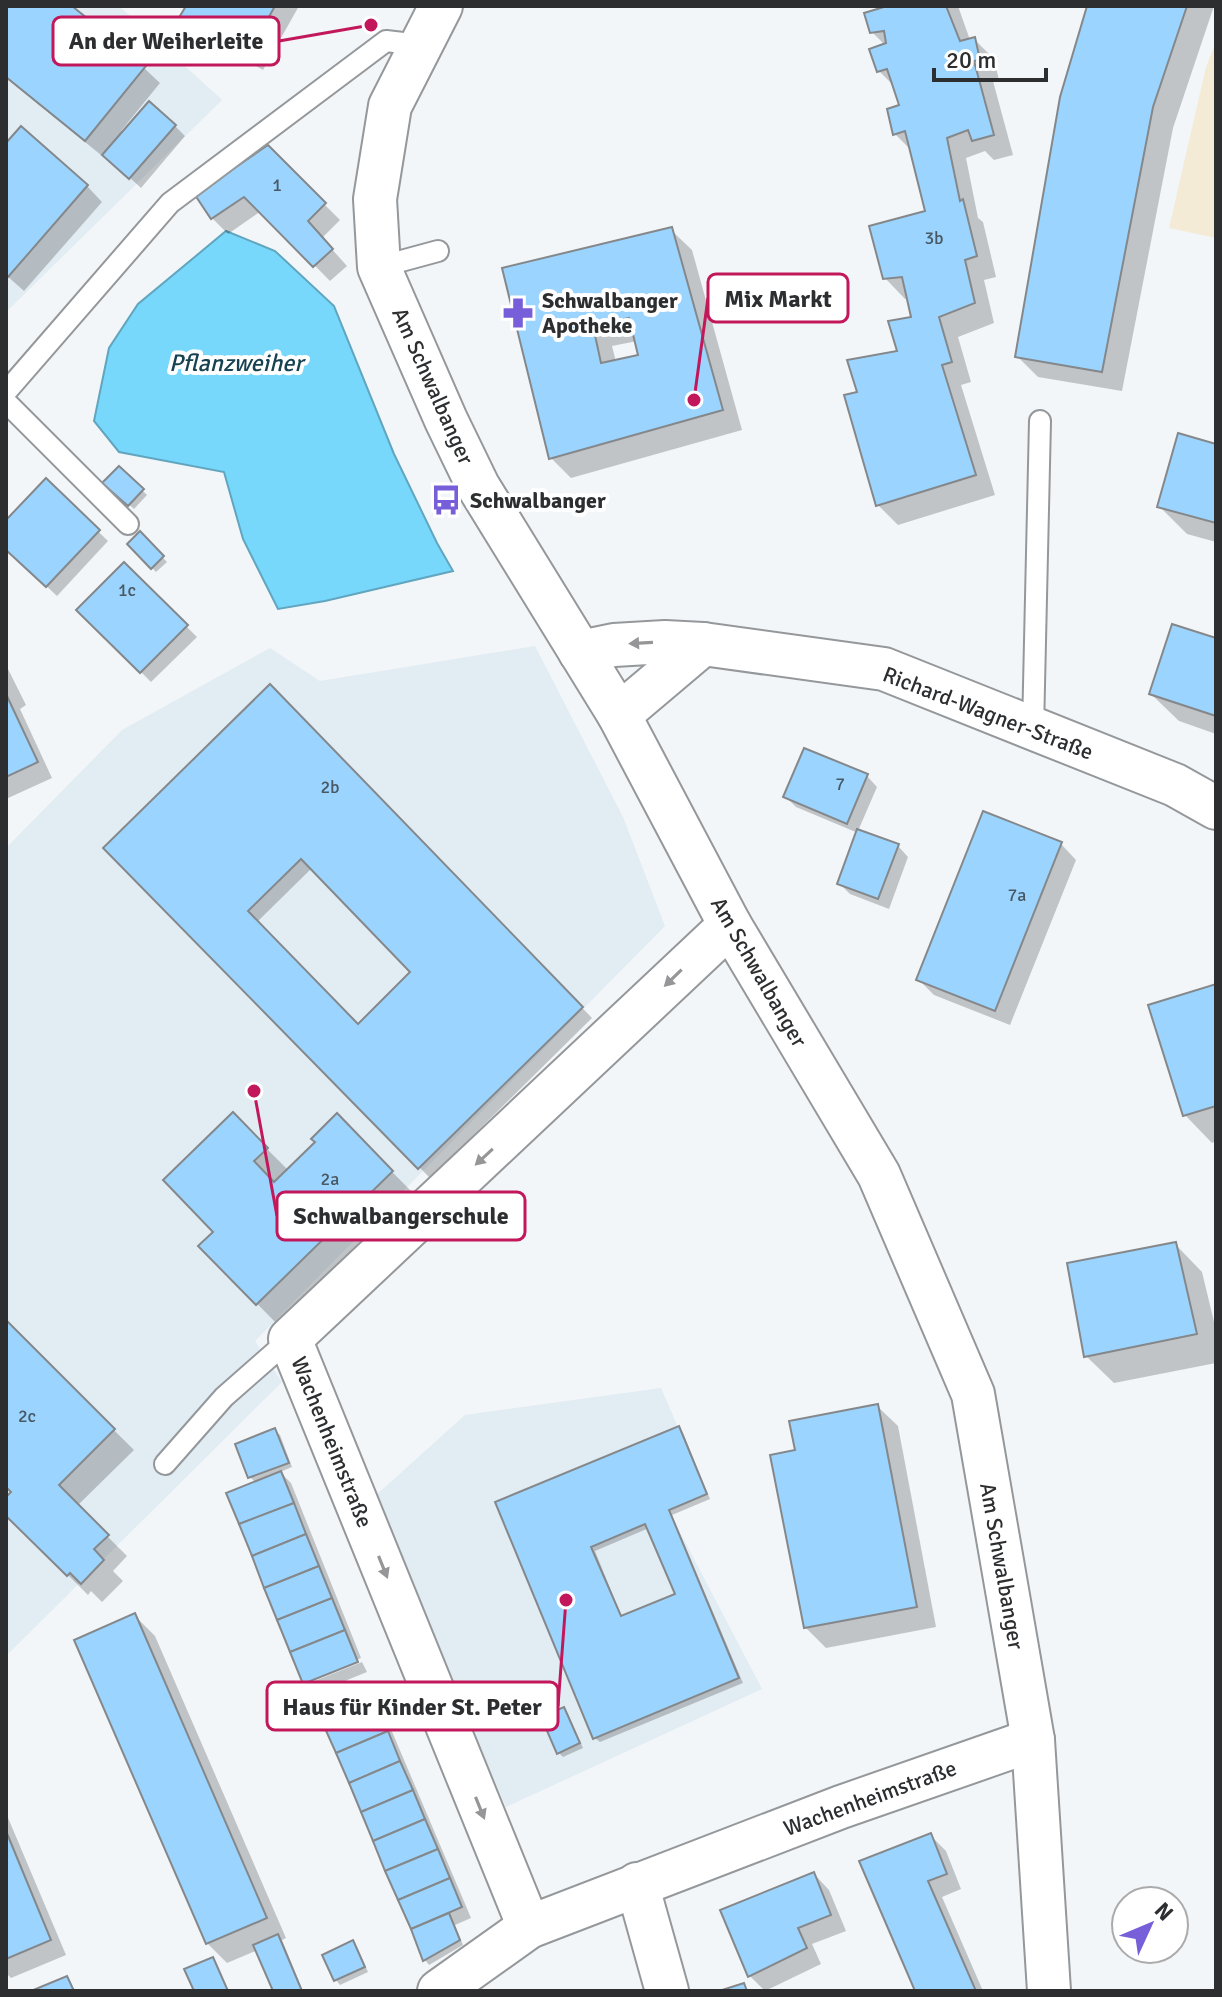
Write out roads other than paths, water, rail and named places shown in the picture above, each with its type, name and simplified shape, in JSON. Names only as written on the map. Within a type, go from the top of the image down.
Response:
[{"type":"street","name":"Am Schwalbanger","points":[[441,6],[390,106],[375,199],[379,267],[478,486],[619,715],[730,925],[879,1175],[973,1394],[1033,1740],[1049,1991]]},
{"type":"street","name":"Richard-Wagner-Straße","points":[[580,652],[614,645],[665,642],[700,633],[884,669],[1175,785],[1216,808]]},
{"type":"street","points":[[619,715],[700,633]]},
{"type":"street","name":"Wachenheimstraße","points":[[529,1927],[290,1339],[730,925]]},
{"type":"street","name":"Wachenheimstraße","points":[[439,1991],[529,1927],[841,1807],[1033,1740]]},
{"type":"street","points":[[637,1884],[667,1991]]},
{"type":"lane","points":[[6,392],[170,203],[386,41],[420,45]]},
{"type":"lane","points":[[379,267],[438,251]]},
{"type":"lane","points":[[6,402],[128,524]]},
{"type":"lane","points":[[1033,730],[1040,421]]},
{"type":"lane","points":[[165,1464],[224,1397],[290,1339]]},
{"type":"water","name":"Pflanzweiher","points":[[226,231],[275,251],[334,306],[394,454],[453,571],[278,609],[243,539],[224,472],[119,452],[94,421],[109,348],[138,304]]},
{"type":"place","name":"An der Weiherleite","points":[[371,25]]},
{"type":"place","name":"Schwalbanger Apotheke","points":[[518,313]]},
{"type":"place","name":"Mix Markt","points":[[694,400]]},
{"type":"place","name":"Schwalbanger","points":[[446,500]]},
{"type":"place","name":"Schwalbangerschule","points":[[254,1091]]},
{"type":"place","name":"Haus für Kinder St. Peter","points":[[566,1600]]}]
